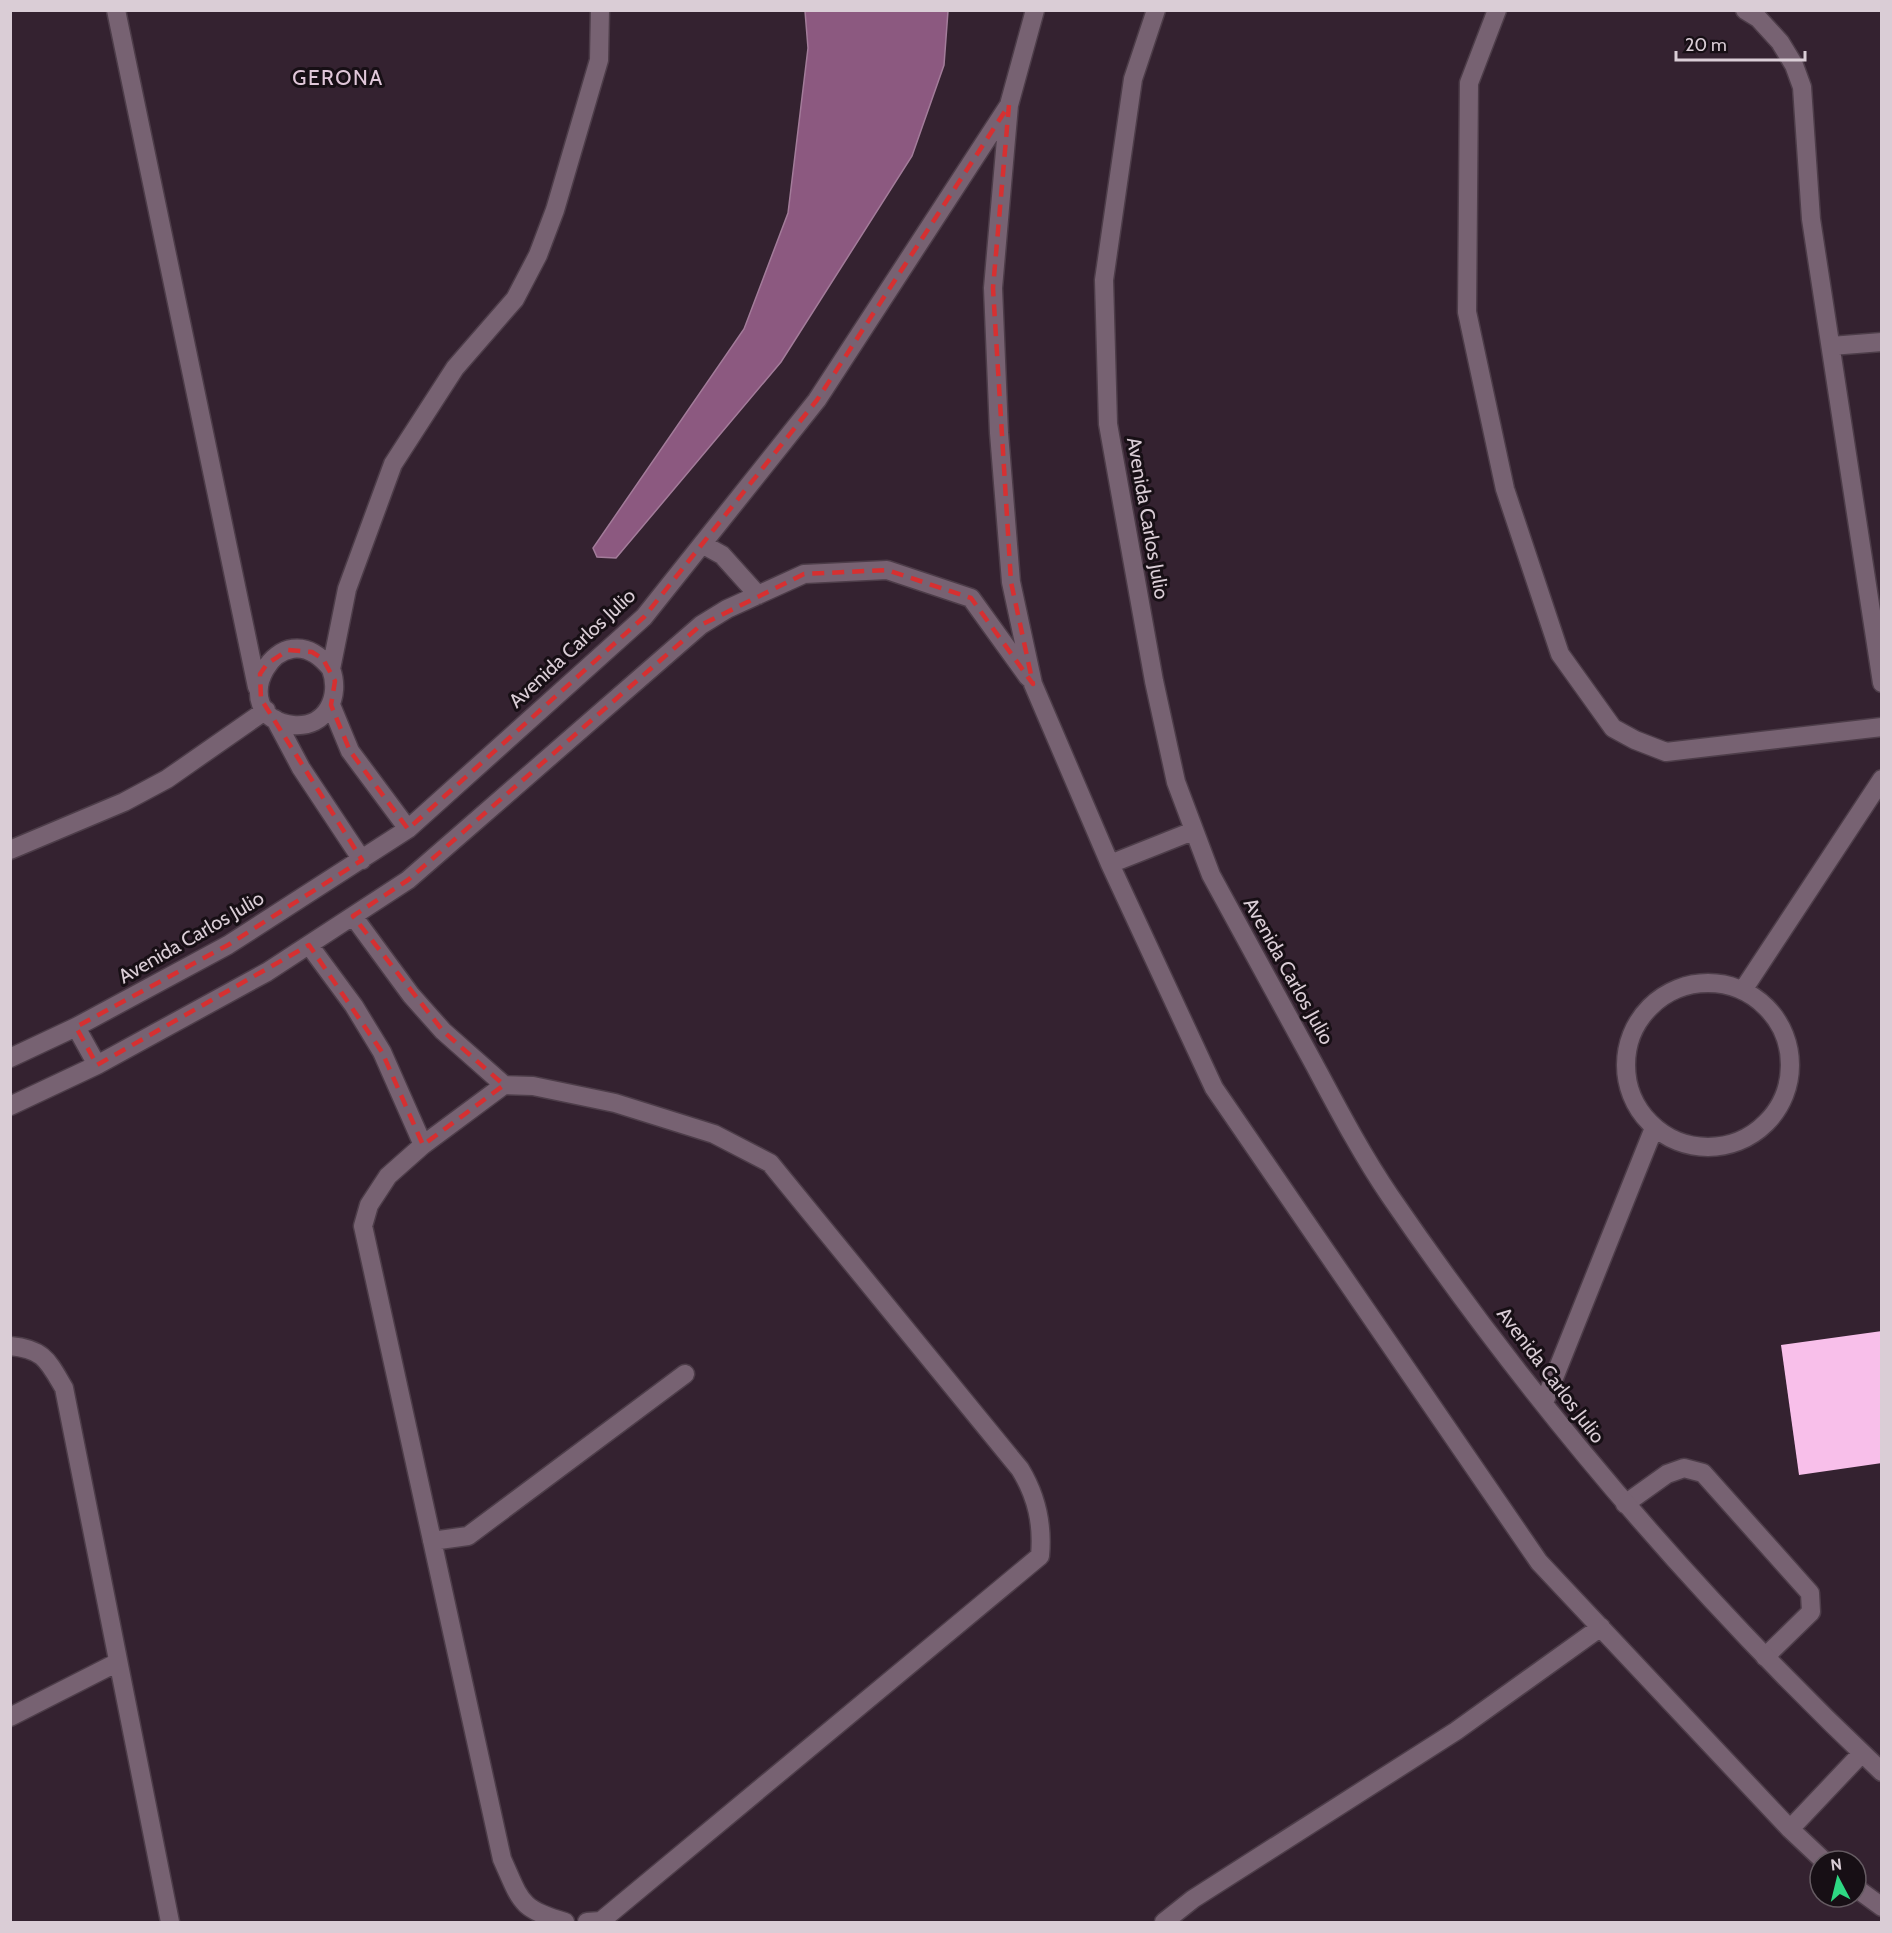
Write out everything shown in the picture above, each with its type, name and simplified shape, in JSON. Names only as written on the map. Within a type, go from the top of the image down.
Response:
[{"type":"street","points":[[331,669],[347,589],[393,464],[455,368],[515,299],[538,255],[555,210],[599,60],[600,10]]},
{"type":"street","name":"Avenida Carlos Julio","points":[[1035,10],[1009,105],[993,288],[999,433],[1011,582],[1033,684],[1110,864],[1214,1088],[1539,1562],[1811,1849]]},
{"type":"street","name":"Avenida Carlos Julio","points":[[1156,10],[1132,79],[1104,280],[1108,424],[1154,681],[1176,782],[1192,831],[1211,875],[1354,1137],[1389,1195],[1598,1474],[1765,1657],[1881,1772]]},
{"type":"street","points":[[1497,10],[1468,83],[1467,312],[1505,489],[1560,654],[1613,728],[1666,752],[1881,727]]},
{"type":"street","points":[[1745,10],[1758,18],[1780,42],[1794,65],[1802,87],[1811,219],[1881,683]]},
{"type":"street","points":[[121,12],[267,709]]},
{"type":"street","name":"Avenida Carlos Julio","points":[[10,1058],[75,1027],[228,945],[408,829],[644,617],[817,400],[1009,105]]},
{"type":"street","points":[[1831,346],[1881,342]]},
{"type":"street","points":[[702,544],[722,555],[758,595]]},
{"type":"street","name":"Avenida Carlos Julio","points":[[10,1106],[97,1065],[267,972],[408,880],[701,625],[804,574],[887,570],[971,598],[1033,684]]},
{"type":"street","points":[[362,860],[301,768],[267,709],[258,687],[260,674],[267,664],[282,653],[301,650],[312,652],[323,659],[331,669],[335,681],[331,705],[350,751],[408,829]]},
{"type":"street","points":[[267,709],[300,725],[312,722],[331,705]]},
{"type":"street","points":[[10,850],[124,802],[158,784],[267,709]]},
{"type":"street","points":[[1743,990],[1881,779]]},
{"type":"street","points":[[1110,864],[1192,831]]},
{"type":"street","points":[[353,916],[411,995],[437,1024],[504,1085]]},
{"type":"street","points":[[309,945],[354,1006],[382,1052],[423,1145]]},
{"type":"street","points":[[1696,983],[1719,983],[1743,990],[1762,1002],[1778,1021],[1788,1041],[1791,1065],[1788,1089],[1778,1110],[1762,1128],[1742,1141],[1720,1147],[1696,1147],[1673,1141],[1654,1128],[1638,1110],[1628,1089],[1624,1065],[1628,1042],[1638,1021],[1653,1003],[1674,990],[1696,983]]},
{"type":"street","points":[[75,1027],[97,1065]]},
{"type":"street","points":[[565,1923],[535,1914],[518,1896],[502,1859],[363,1226],[369,1205],[388,1176],[423,1145],[504,1085],[533,1086],[615,1103],[714,1134],[770,1163],[1020,1469],[1032,1489],[1042,1534],[1040,1556],[601,1921],[587,1923]]},
{"type":"street","points":[[1544,1403],[1654,1128]]},
{"type":"street","points":[[10,1346],[32,1348],[49,1364],[64,1388],[170,1923]]},
{"type":"street","points":[[432,1541],[468,1536],[685,1374]]},
{"type":"street","points":[[1625,1504],[1667,1473],[1684,1468],[1703,1473],[1810,1593],[1811,1612],[1765,1657]]},
{"type":"street","points":[[1164,1923],[1193,1899],[1456,1731],[1600,1627]]},
{"type":"street","points":[[10,1717],[117,1662]]},
{"type":"street","points":[[1790,1829],[1862,1753]]},
{"type":"street","points":[[1868,1897],[1881,1907]]},
{"type":"highlighted area","points":[[1009,105],[993,288],[1011,582],[1033,684],[971,598],[887,570],[804,574],[701,625],[408,880],[353,916],[443,1031],[504,1085],[423,1145],[382,1052],[309,945],[97,1065],[76,1027],[228,945],[362,860],[261,699],[260,674],[267,664],[288,650],[312,652],[323,659],[335,681],[331,705],[350,751],[408,829],[644,617],[817,400]]},
{"type":"shaded area","points":[[805,11],[948,11],[944,65],[912,156],[781,362],[616,558],[597,557],[593,548],[744,329],[788,213],[808,48]]},
{"type":"building","points":[[1882,1331],[1882,1463],[1799,1475],[1781,1345]]},
{"type":"district","name":"GERONA","points":[[338,77]]}]
